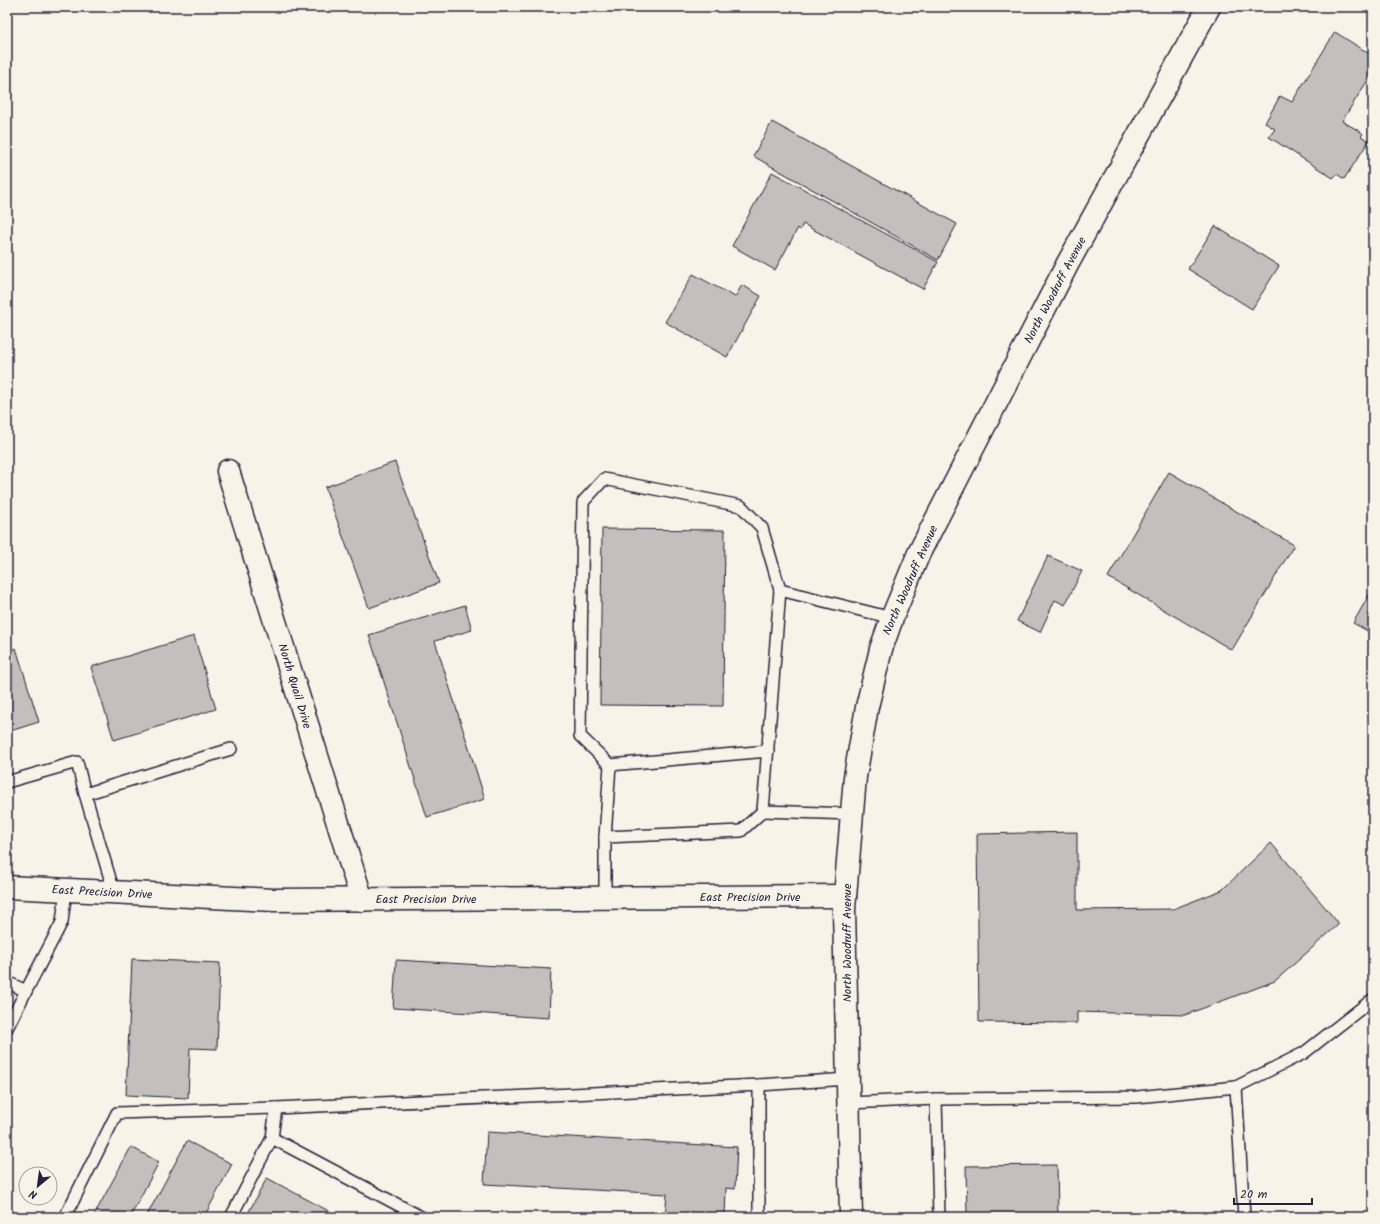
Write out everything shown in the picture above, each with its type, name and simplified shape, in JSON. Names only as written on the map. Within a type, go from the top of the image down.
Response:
[{"type":"main road","name":"North Woodruff Avenue","points":[[851,1217],[844,909],[855,777],[867,707],[881,649],[919,553],[1064,270],[1209,7]]},
{"type":"main road","name":"North Quail Drive","points":[[228,472],[362,900]]},
{"type":"main road","name":"East Precision Drive","points":[[7,887],[274,900],[845,896]]},
{"type":"lane","points":[[605,837],[741,831],[763,811],[768,751],[780,590],[762,528],[741,506],[604,479],[583,502],[580,736],[610,765],[768,751]]},
{"type":"lane","points":[[780,590],[892,618]]},
{"type":"lane","points":[[85,794],[230,749]]},
{"type":"lane","points":[[7,782],[77,762],[114,892]]},
{"type":"lane","points":[[605,898],[605,837],[610,765]]},
{"type":"lane","points":[[763,811],[852,814]]},
{"type":"lane","points":[[7,1028],[62,922],[66,890]]},
{"type":"lane","points":[[7,982],[26,991]]},
{"type":"lane","points":[[849,1103],[936,1099],[1137,1097],[1236,1087],[1304,1053],[1373,999]]},
{"type":"lane","points":[[66,1217],[118,1113],[276,1108],[760,1085],[848,1079]]},
{"type":"lane","points":[[759,1217],[760,1085]]},
{"type":"lane","points":[[1236,1087],[1244,1217]]},
{"type":"lane","points":[[936,1099],[939,1217]]},
{"type":"lane","points":[[231,1217],[272,1138],[276,1108]]},
{"type":"lane","points":[[272,1138],[421,1217]]},
{"type":"building","points":[[1335,32],[1373,56],[1373,72],[1342,121],[1361,132],[1363,134],[1361,136],[1369,141],[1344,179],[1337,174],[1333,178],[1269,137],[1275,129],[1265,123],[1280,96],[1292,102]]},
{"type":"building","points":[[772,122],[957,224],[938,260],[753,156]]},
{"type":"building","points":[[772,172],[938,262],[923,289],[803,224],[800,230],[798,228],[775,270],[732,246]]},
{"type":"building","points":[[1215,226],[1279,266],[1252,309],[1188,269]]},
{"type":"building","points":[[693,274],[735,297],[742,285],[761,296],[727,357],[665,322]]},
{"type":"building","points":[[395,462],[439,583],[369,608],[325,487]]},
{"type":"building","points":[[1169,472],[1294,545],[1232,650],[1108,577]]},
{"type":"building","points":[[602,529],[725,530],[723,706],[600,705]]},
{"type":"building","points":[[1048,556],[1082,571],[1065,605],[1055,600],[1040,632],[1017,621]]},
{"type":"building","points":[[1373,588],[1373,634],[1353,623]]},
{"type":"building","points":[[465,605],[472,630],[435,641],[485,799],[427,817],[369,635]]},
{"type":"building","points":[[194,636],[216,709],[114,740],[91,667]]},
{"type":"building","points":[[16,648],[39,722],[7,732],[7,651]]},
{"type":"building","points":[[1077,832],[1077,910],[1173,909],[1222,890],[1271,843],[1339,924],[1275,981],[1185,1015],[1077,1012],[1077,1023],[979,1022],[977,834]]},
{"type":"building","points":[[132,959],[220,963],[217,1049],[190,1048],[188,1098],[126,1095]]},
{"type":"building","points":[[396,960],[551,969],[549,1018],[393,1008]]},
{"type":"building","points":[[487,1132],[737,1147],[735,1189],[726,1188],[725,1217],[665,1217],[667,1194],[484,1184]]},
{"type":"building","points":[[187,1141],[232,1164],[204,1217],[146,1217]]},
{"type":"building","points":[[131,1147],[159,1162],[130,1217],[93,1217]]},
{"type":"building","points":[[1057,1165],[1058,1217],[967,1217],[966,1166]]},
{"type":"building","points":[[267,1178],[340,1217],[246,1217]]}]
